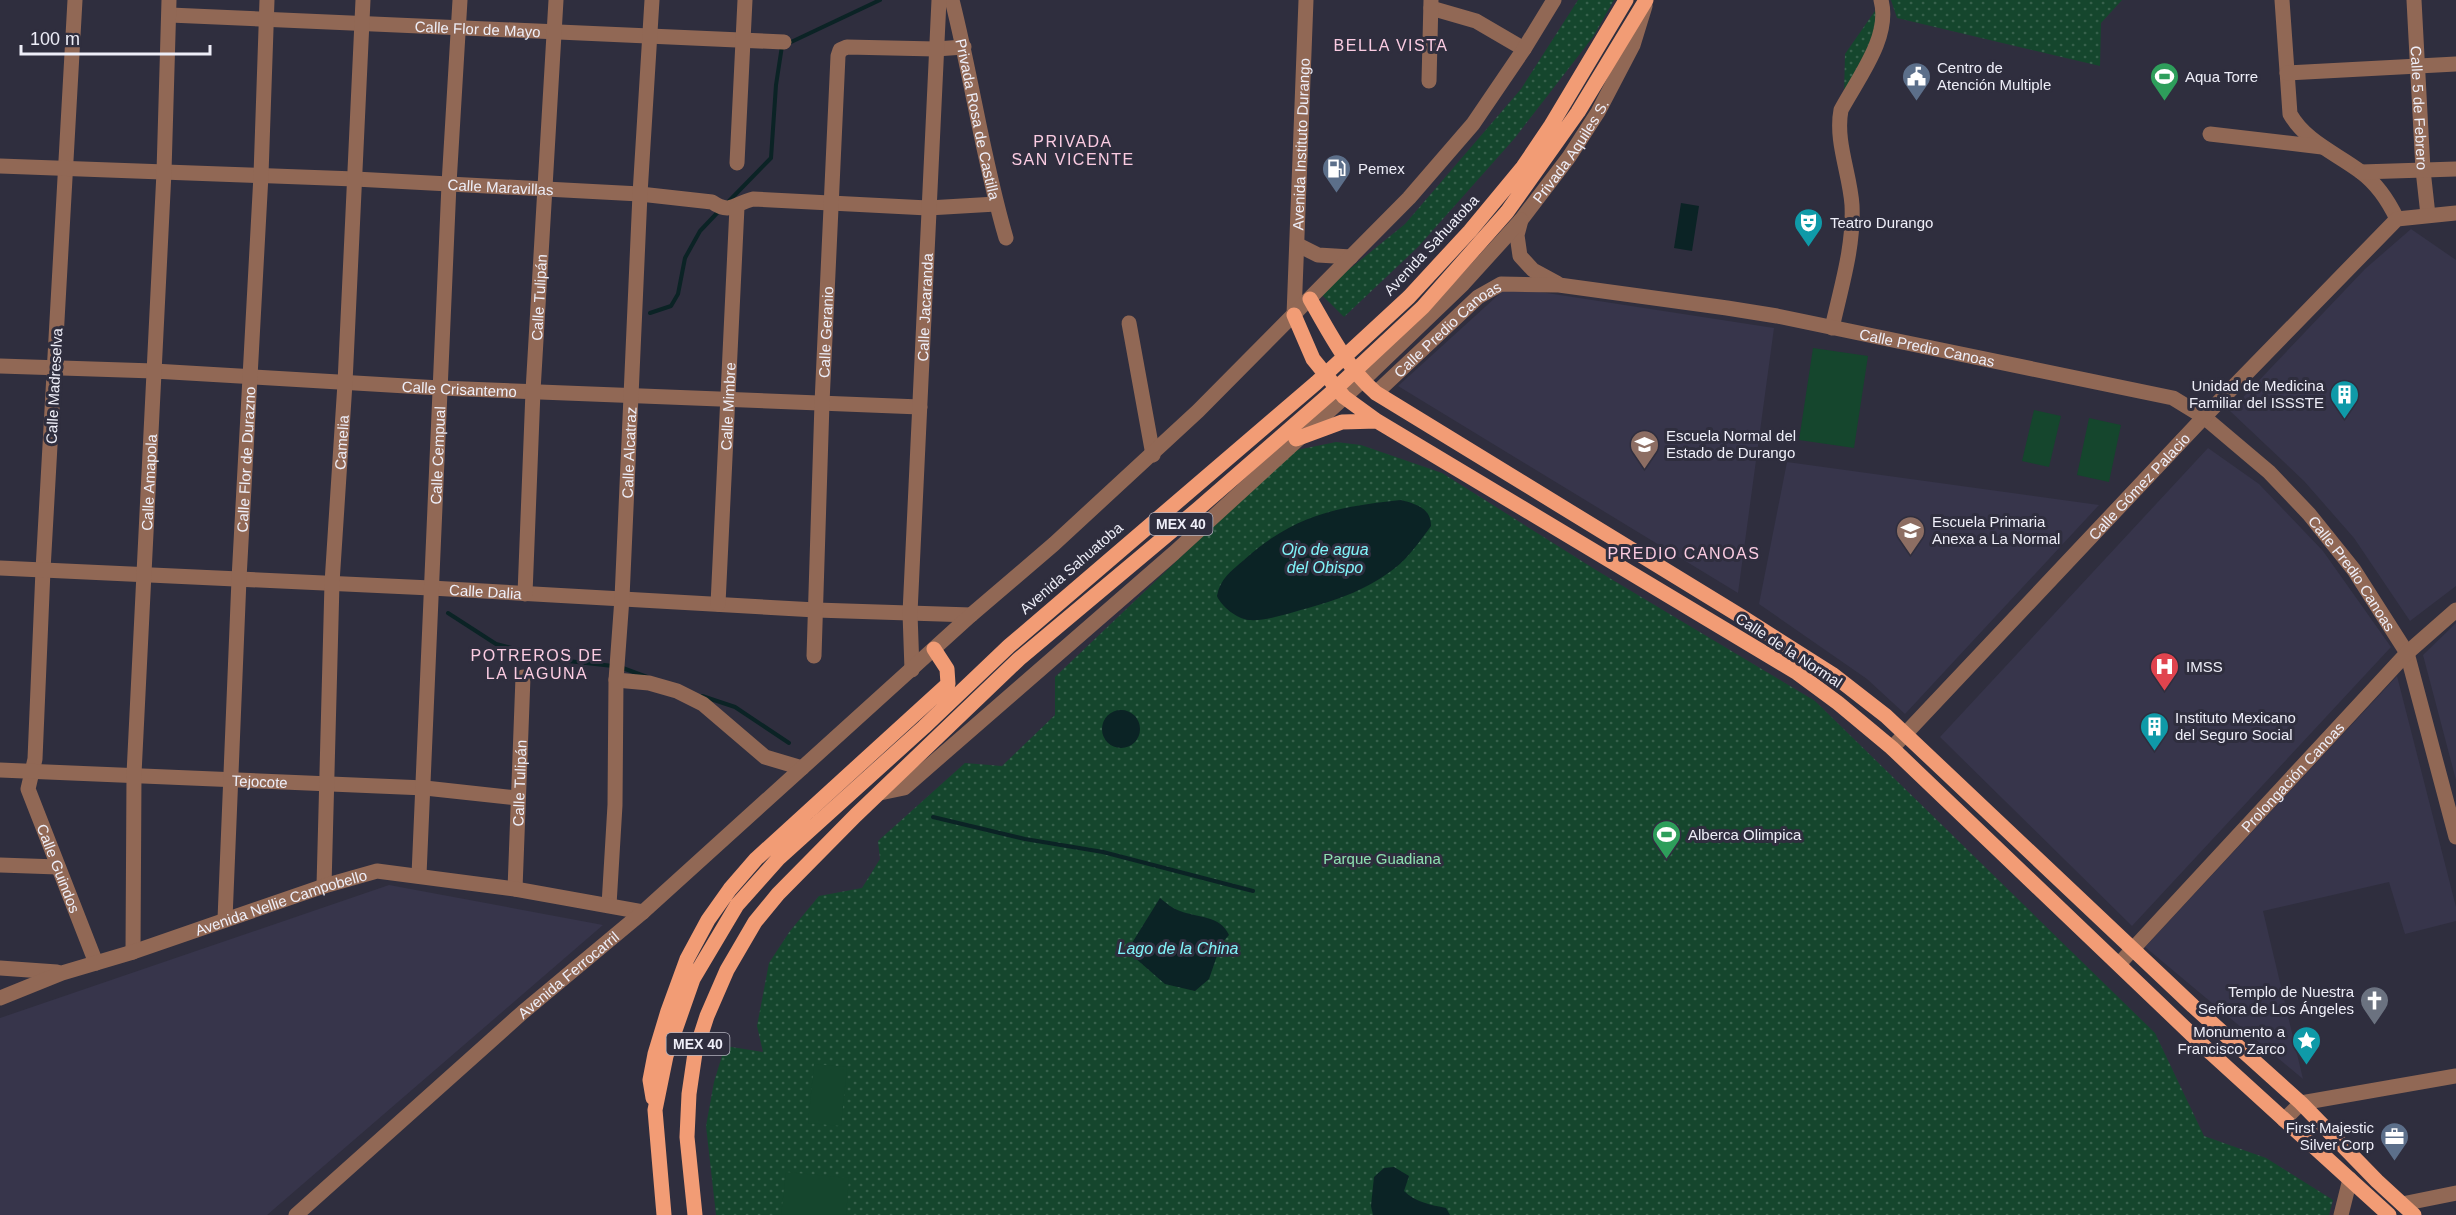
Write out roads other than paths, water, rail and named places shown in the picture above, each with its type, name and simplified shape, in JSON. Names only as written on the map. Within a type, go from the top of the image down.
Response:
[{"type":"main road","name":"Avenida Sahuatoba","points":[[664,1215],[655,1110],[666,1056],[693,979],[737,905],[778,859],[924,727],[1009,645],[1316,383],[1409,297],[1504,192],[1550,127],[1626,0]]},
{"type":"main road","name":"MEX 40","points":[[695,1215],[687,1137],[689,1094],[695,1053],[707,1016],[727,970],[754,922],[794,878],[1019,660],[1287,431],[1424,306],[1507,212],[1578,112],[1646,0]]},
{"type":"main road","name":"Calle de la Normal","points":[[1310,299],[1334,341],[1362,381],[1376,393],[1832,674],[1906,733],[2193,1006],[2301,1103],[2377,1181],[2414,1215]]},
{"type":"main road","name":"Calle de la Normal","points":[[1294,315],[1313,359],[1344,397],[1377,422],[1796,672],[1831,697],[1892,748],[2119,964],[2389,1215]]},
{"type":"main road","points":[[1296,439],[1342,422],[1377,422],[1392,403]]},
{"type":"main road","points":[[655,1110],[650,1080],[655,1054],[687,960],[708,920],[730,889],[756,859],[948,684],[947,669],[934,649]]},
{"type":"main road","points":[[2350,1179],[2364,1176],[2377,1181]]},
{"type":"street","name":"Calle Madreselva","points":[[31,772],[35,759],[43,570],[75,0]]},
{"type":"street","name":"Calle Flor de Durazno","points":[[225,920],[239,579],[261,175],[267,0]]},
{"type":"street","name":"Camelia","points":[[324,886],[332,583],[345,383],[363,0]]},
{"type":"street","name":"Calle Cempual","points":[[419,875],[449,184],[460,0]]},
{"type":"street","name":"Calle Tulipán","points":[[525,594],[533,391],[556,0]]},
{"type":"street","name":"Calle Alcatraz","points":[[609,905],[615,805],[616,680],[652,0]]},
{"type":"street","points":[[737,163],[745,0]]},
{"type":"street","name":"Calle Jacaranda","points":[[912,670],[910,613],[939,0]]},
{"type":"street","name":"Privada Rosa de Castilla","points":[[952,0],[964,47],[996,204],[1006,238]]},
{"type":"street","name":"Avenida Instituto Durango","points":[[1294,315],[1297,289],[1306,0]]},
{"type":"street","points":[[1297,289],[1310,299],[1409,198],[1473,124],[1524,50],[1554,0]]},
{"type":"street","name":"Privada Aquiles S.","points":[[880,793],[904,788],[1174,553],[1362,381],[1463,284],[1521,220],[1569,156],[1598,112],[1634,45],[1646,0]]},
{"type":"street","points":[[1832,328],[1852,229],[1850,179],[1839,122],[1841,110],[1880,38],[1884,19],[1881,0]]},
{"type":"street","points":[[2282,0],[2290,114],[2297,125],[2322,147],[2361,172],[2383,194],[2397,219],[2428,214],[2456,213]]},
{"type":"street","name":"Calle 5 de Febrero","points":[[2414,0],[2423,170],[2428,214]]},
{"type":"street","points":[[1429,81],[1431,4],[1476,21],[1524,50]]},
{"type":"street","name":"Calle Flor de Mayo","points":[[169,8],[266,20],[784,42]]},
{"type":"street","name":"Calle Amapola","points":[[133,952],[134,774],[142,575],[164,172],[169,8]]},
{"type":"street","name":"Calle Geranio","points":[[814,656],[822,403],[838,56],[840,50],[847,46],[936,49]]},
{"type":"street","points":[[936,49],[964,47]]},
{"type":"street","points":[[2287,73],[2456,64]]},
{"type":"street","points":[[2210,134],[2322,147]]},
{"type":"street","name":"Calle Maravillas","points":[[0,166],[355,179],[640,194],[712,202],[722,208],[737,207],[753,199],[928,208],[996,204]]},
{"type":"street","points":[[2361,172],[2456,169]]},
{"type":"street","name":"Calle Mimbre","points":[[718,604],[737,207]]},
{"type":"street","name":"Calle Gómez Palacio","points":[[1892,748],[2204,417],[2397,219]]},
{"type":"street","points":[[1521,220],[1517,235],[1520,256],[1533,270],[1559,285]]},
{"type":"street","points":[[1298,245],[1318,255],[1351,258]]},
{"type":"street","name":"Calle Predio Canoas","points":[[1376,393],[1478,297],[1491,288],[1511,283],[1559,285],[1727,308],[2173,398],[2204,417],[2269,472],[2308,514],[2354,570],[2407,653],[2456,837]]},
{"type":"street","name":"Avenida Sahuatoba","points":[[839,736],[971,615],[1152,455],[1310,299]]},
{"type":"street","points":[[1129,323],[1152,455]]},
{"type":"street","name":"Calle Crisantemo","points":[[0,366],[154,371],[440,388],[631,394],[920,408]]},
{"type":"street","name":"Calle Dalia","points":[[0,568],[431,588],[816,610],[971,615]]},
{"type":"street","name":"Prolongación Canoas","points":[[2119,964],[2407,653],[2456,610]]},
{"type":"street","name":"Calle Tulipán","points":[[515,889],[523,677]]},
{"type":"street","points":[[616,680],[649,683],[677,691],[703,704],[765,756],[802,768]]},
{"type":"street","name":"Avenida Ferrocarril","points":[[297,1215],[523,1012],[643,912],[839,736]]},
{"type":"street","name":"Tejocote","points":[[0,770],[424,788],[517,798]]},
{"type":"street","name":"Calle Guindos","points":[[31,772],[28,789],[96,963]]},
{"type":"street","points":[[0,865],[58,867]]},
{"type":"street","name":"Avenida Nellie Campobello","points":[[0,998],[62,973],[133,952],[324,886],[377,871],[515,889],[643,912]]},
{"type":"street","points":[[0,968],[62,973]]},
{"type":"street","points":[[2284,1119],[2301,1103],[2456,1077]]},
{"type":"street","points":[[2341,1215],[2350,1179]]},
{"type":"street","points":[[2402,1204],[2456,1193]]},
{"type":"water","points":[[1681,203],[1699,206],[1692,251],[1674,248]]},
{"type":"water","name":"Ojo de agua del Obispo","points":[[1401,500],[1422,508],[1428,515],[1431,526],[1400,564],[1372,584],[1321,604],[1260,620],[1240,617],[1219,600],[1218,590],[1227,576],[1262,545],[1280,533],[1299,523],[1336,510]]},
{"type":"water","points":[[1121,710],[1134,716],[1140,729],[1134,742],[1121,748],[1108,742],[1102,729],[1108,716]]},
{"type":"water","name":"Lago de la China","points":[[1160,898],[1177,910],[1214,920],[1229,935],[1221,944],[1209,979],[1195,991],[1165,984],[1134,957],[1132,943]]},
{"type":"water","points":[[1394,1167],[1409,1176],[1404,1191],[1408,1195],[1446,1208],[1450,1215],[1373,1215],[1371,1206],[1374,1177],[1384,1168]]},
{"type":"waterway","points":[[789,43],[880,0]]},
{"type":"waterway","points":[[729,201],[771,158],[776,85],[782,46]]},
{"type":"waterway","points":[[650,313],[671,306],[678,294],[685,258],[700,231],[719,211]]},
{"type":"waterway","points":[[448,613],[496,644],[559,660],[613,666]]},
{"type":"waterway","points":[[620,667],[647,677]]},
{"type":"waterway","points":[[702,696],[735,707],[789,743]]},
{"type":"waterway","points":[[933,817],[1025,839],[1103,852],[1253,891]]},
{"type":"place","name":"Centro de Atención Multiple","points":[[1916,102]]},
{"type":"place","name":"Aqua Torre","points":[[2164,102]]},
{"type":"place","name":"Pemex","points":[[1337,194]]},
{"type":"place","name":"Teatro Durango","points":[[1809,248]]},
{"type":"place","name":"Unidad de Medicina Familiar del ISSSTE","points":[[2345,420]]},
{"type":"place","name":"Escuela Normal del Estado de Durango","points":[[1645,470]]},
{"type":"place","name":"Escuela Primaria Anexa a La Normal","points":[[1911,556]]},
{"type":"place","name":"IMSS","points":[[2165,692]]},
{"type":"place","name":"Instituto Mexicano del Seguro Social","points":[[2154,752]]},
{"type":"place","name":"Alberca Olimpica","points":[[1667,860]]},
{"type":"place","name":"Templo de Nuestra Señora de Los Ángeles","points":[[2375,1026]]},
{"type":"place","name":"Monumento a Francisco Zarco","points":[[2306,1066]]},
{"type":"place","name":"First Majestic Silver Corp","points":[[2395,1162]]},
{"type":"district","name":"BELLA VISTA","points":[[1391,45]]},
{"type":"district","name":"PRIVADA SAN VICENTE","points":[[1073,150]]},
{"type":"district","name":"PREDIO CANOAS","points":[[1684,553]]},
{"type":"district","name":"POTREROS DE LA LAGUNA","points":[[537,664]]},
{"type":"park label","name":"Parque Guadiana","points":[[1382,858]]}]
